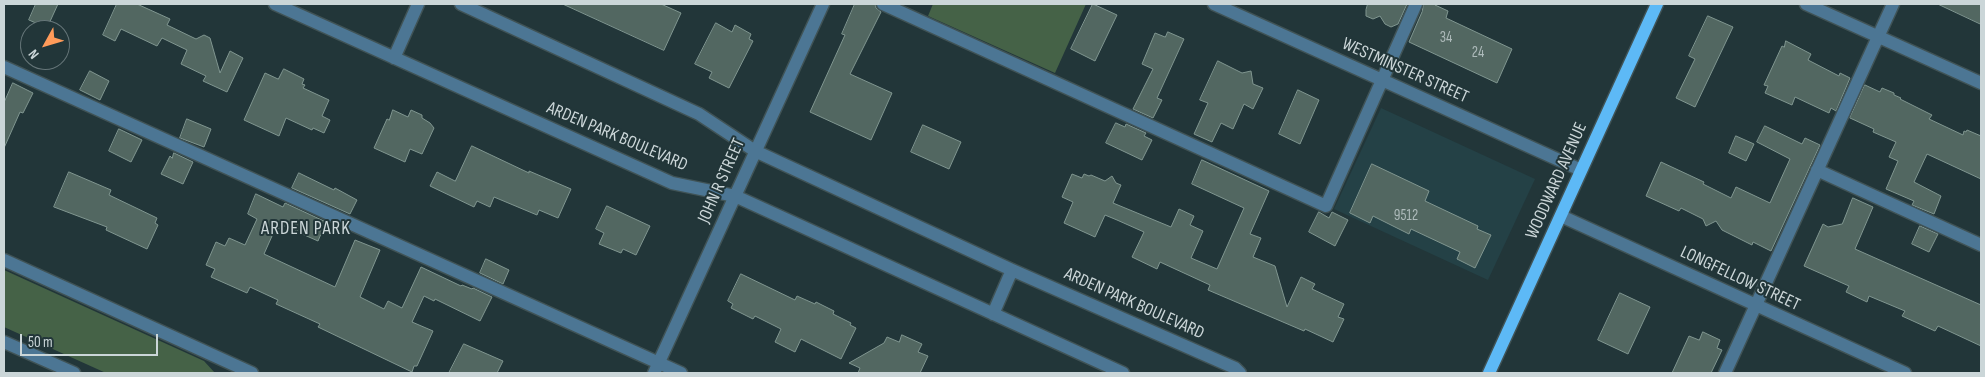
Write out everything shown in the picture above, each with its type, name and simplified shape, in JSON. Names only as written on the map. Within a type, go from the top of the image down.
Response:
[{"type":"main road","name":"WOODWARD AVENUE","points":[[1489,373],[1657,4]]},
{"type":"street","name":"ARDEN PARK BOULEVARD","points":[[275,4],[672,183],[735,196],[1123,373]]},
{"type":"street","points":[[394,58],[418,4]]},
{"type":"street","name":"ARDEN PARK BOULEVARD","points":[[461,4],[699,114],[755,151],[1012,270],[1235,368],[1240,373]]},
{"type":"street","name":"JOHN R STREET","points":[[656,368],[823,4]]},
{"type":"street","points":[[883,4],[1326,206],[1416,4]]},
{"type":"street","name":"WESTMINSTER STREET","points":[[1214,4],[1581,170]]},
{"type":"street","points":[[1806,4],[1981,82]]},
{"type":"street","points":[[1725,373],[1893,4]]},
{"type":"street","points":[[4,67],[656,368],[681,373]]},
{"type":"street","points":[[1817,170],[1981,244]]},
{"type":"street","name":"LONGFELLOW STREET","points":[[1561,216],[1905,373]]},
{"type":"street","points":[[4,260],[237,370],[252,373]]},
{"type":"street","points":[[993,314],[1012,270]]},
{"type":"street","points":[[4,342],[74,373]]},
{"type":"shaded area","points":[[1381,108],[1535,179],[1488,280],[1334,209]]},
{"type":"green space","points":[[933,4],[1086,4],[1055,73],[928,16]]},
{"type":"green space","points":[[4,270],[204,361],[215,373],[106,373],[4,327]]},
{"type":"building","points":[[36,4],[58,4],[51,20],[29,20]]},
{"type":"building","points":[[117,4],[137,4],[170,19],[167,25],[196,39],[204,35],[210,38],[220,73],[230,51],[243,58],[227,92],[203,81],[206,76],[181,64],[187,50],[162,38],[157,46],[121,29],[115,41],[103,35]]},
{"type":"building","points":[[563,4],[661,4],[681,13],[664,50]]},
{"type":"building","points":[[855,4],[875,4],[876,8],[881,12],[850,74],[892,93],[871,140],[810,112],[845,35],[842,34]]},
{"type":"building","points":[[1093,4],[1117,15],[1095,61],[1071,49]]},
{"type":"building","points":[[1368,4],[1407,4],[1398,24],[1391,27],[1385,24],[1380,16],[1373,19],[1366,16]]},
{"type":"building","points":[[1424,4],[1438,4],[1435,5],[1448,11],[1446,18],[1512,49],[1497,83],[1409,42]]},
{"type":"building","points":[[1938,4],[1981,4],[1981,24]]},
{"type":"building","points":[[1708,16],[1733,27],[1695,107],[1676,98],[1695,59],[1689,56]]},
{"type":"building","points":[[716,23],[732,32],[735,25],[751,34],[749,39],[753,41],[729,88],[709,78],[712,72],[695,64]]},
{"type":"building","points":[[1168,32],[1184,39],[1157,98],[1162,100],[1153,118],[1133,109],[1153,69],[1142,64],[1155,33],[1165,37]]},
{"type":"building","points":[[1786,41],[1811,54],[1808,60],[1839,76],[1840,73],[1850,78],[1836,111],[1831,108],[1829,113],[1795,97],[1792,105],[1765,93],[1768,86],[1764,85]]},
{"type":"building","points":[[1218,61],[1242,73],[1251,71],[1253,84],[1263,88],[1253,109],[1244,104],[1233,129],[1221,123],[1212,142],[1194,134],[1208,103],[1200,100]]},
{"type":"building","points":[[284,69],[304,79],[302,84],[305,85],[303,88],[329,100],[322,116],[330,120],[324,133],[313,128],[312,130],[286,118],[279,136],[244,120],[265,73],[278,79]]},
{"type":"building","points":[[90,71],[109,81],[100,100],[80,90]]},
{"type":"building","points":[[13,83],[33,93],[23,113],[20,112],[4,148],[4,103]]},
{"type":"building","points":[[1865,85],[1880,92],[1882,88],[1894,93],[1900,99],[1932,115],[1929,119],[1963,135],[1964,131],[1966,132],[1967,130],[1981,136],[1981,179],[1927,154],[1914,182],[1941,196],[1934,214],[1912,205],[1914,201],[1886,189],[1898,161],[1889,157],[1896,142],[1873,132],[1874,129],[1850,118]]},
{"type":"building","points":[[1298,90],[1319,100],[1300,144],[1279,134]]},
{"type":"building","points":[[393,110],[408,117],[411,110],[422,115],[422,118],[434,128],[422,154],[410,149],[405,162],[374,148]]},
{"type":"building","points":[[187,119],[211,129],[204,147],[180,138]]},
{"type":"building","points":[[1116,123],[1125,127],[1126,124],[1146,133],[1144,136],[1152,140],[1142,160],[1106,143]]},
{"type":"building","points":[[923,125],[961,142],[949,169],[911,152]]},
{"type":"building","points":[[1765,126],[1802,144],[1805,138],[1820,145],[1771,251],[1753,242],[1752,245],[1722,230],[1716,221],[1706,226],[1703,219],[1681,208],[1679,211],[1646,196],[1661,162],[1704,182],[1703,184],[1731,198],[1736,187],[1770,203],[1790,159],[1757,142]]},
{"type":"building","points":[[119,129],[142,140],[131,162],[109,151]]},
{"type":"building","points":[[1736,136],[1754,144],[1746,161],[1729,153]]},
{"type":"building","points":[[472,146],[529,173],[529,171],[571,189],[558,218],[539,210],[537,215],[494,197],[490,207],[477,201],[474,207],[430,186],[437,172],[455,181]]},
{"type":"building","points":[[174,153],[193,162],[183,184],[161,174],[170,156],[172,158]]},
{"type":"building","points":[[1202,160],[1269,191],[1250,234],[1261,238],[1253,257],[1275,266],[1287,307],[1301,277],[1315,284],[1312,289],[1344,304],[1338,317],[1344,319],[1333,342],[1208,290],[1210,285],[1160,262],[1157,269],[1132,257],[1144,232],[1117,220],[1105,215],[1095,237],[1064,223],[1073,202],[1062,197],[1072,174],[1082,178],[1084,174],[1091,175],[1105,181],[1112,176],[1116,183],[1121,185],[1113,203],[1171,227],[1179,209],[1194,216],[1190,225],[1203,231],[1191,258],[1217,269],[1244,208],[1192,184]]},
{"type":"building","points":[[1372,164],[1429,191],[1425,201],[1478,226],[1477,229],[1491,235],[1475,268],[1457,259],[1460,252],[1411,229],[1409,234],[1373,216],[1370,223],[1350,213]]},
{"type":"building","points":[[69,172],[111,190],[109,195],[157,218],[155,223],[158,225],[147,249],[106,230],[107,227],[54,207]]},
{"type":"building","points":[[299,173],[334,190],[335,188],[357,200],[350,214],[292,188]]},
{"type":"building","points":[[256,194],[283,207],[285,203],[326,222],[318,241],[284,226],[282,230],[276,227],[264,254],[335,287],[355,240],[380,250],[360,297],[384,309],[388,301],[402,308],[421,267],[461,286],[473,288],[492,297],[480,321],[435,299],[434,301],[424,296],[412,322],[433,331],[417,366],[414,366],[412,372],[318,327],[320,324],[276,304],[278,300],[250,287],[247,293],[211,277],[215,269],[206,265],[216,242],[225,246],[229,238],[245,245],[257,219],[248,214]]},
{"type":"building","points":[[1853,198],[1873,207],[1855,249],[1981,305],[1981,346],[1938,326],[1935,331],[1902,316],[1905,311],[1869,296],[1867,302],[1846,292],[1849,286],[1804,266],[1823,224],[1828,227],[1842,224]]},
{"type":"building","points":[[607,206],[650,226],[636,255],[623,249],[621,253],[599,244],[604,233],[596,229]]},
{"type":"building","points":[[1319,212],[1329,218],[1332,212],[1348,220],[1335,246],[1309,232]]},
{"type":"building","points":[[1920,226],[1938,234],[1929,252],[1912,244]]},
{"type":"building","points":[[486,259],[509,270],[503,284],[480,273]]},
{"type":"building","points":[[741,274],[795,300],[797,296],[815,304],[816,302],[834,311],[833,314],[851,323],[850,325],[856,328],[841,359],[801,339],[795,352],[775,342],[781,329],[755,316],[753,319],[731,308],[733,304],[728,301]]},
{"type":"building","points":[[1620,293],[1650,307],[1628,354],[1598,340]]},
{"type":"building","points":[[1703,332],[1720,340],[1717,348],[1722,350],[1711,373],[1672,373],[1689,336],[1699,340]]},
{"type":"building","points":[[902,335],[922,344],[918,352],[928,356],[920,373],[858,373],[860,368],[849,363],[884,343],[887,337],[899,342]]},
{"type":"building","points":[[464,344],[503,361],[497,373],[449,373]]},
{"type":"district","name":"ARDEN PARK","points":[[306,229]]}]
